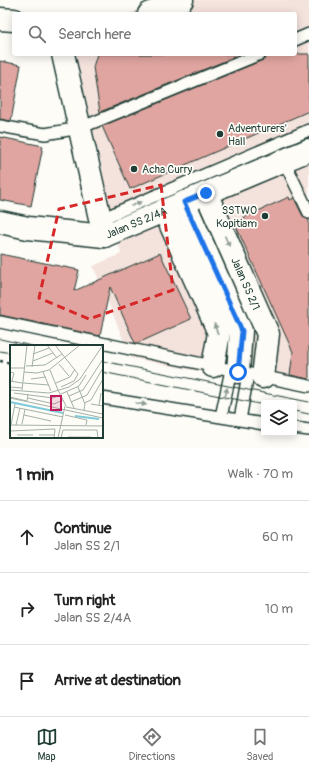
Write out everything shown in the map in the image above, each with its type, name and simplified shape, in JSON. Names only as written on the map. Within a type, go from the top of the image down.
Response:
[{"type":"street","points":[[154,12],[182,0]]},
{"type":"street","points":[[0,19],[12,20]]},
{"type":"street","points":[[63,56],[102,228]]},
{"type":"street","name":"Jalan SS 2/4A","points":[[0,222],[28,228],[102,228],[164,210],[309,150]]},
{"type":"street","name":"Jalan SS 2/1","points":[[206,193],[268,334],[238,372]]},
{"type":"street","points":[[184,202],[242,331],[238,372]]},
{"type":"street","points":[[164,210],[238,372]]},
{"type":"lane","points":[[297,39],[309,34]]},
{"type":"lane","points":[[0,126],[45,134],[80,128],[255,56]]},
{"type":"lane","points":[[102,228],[309,130]]},
{"type":"lane","points":[[284,161],[309,213]]},
{"type":"lane","points":[[0,322],[309,386]]},
{"type":"lane","points":[[221,417],[238,372]]},
{"type":"lane","points":[[238,372],[240,420]]},
{"type":"lane","points":[[103,398],[261,424]]},
{"type":"lane","points":[[297,428],[309,430]]},
{"type":"path","points":[[0,361],[10,363]]},
{"type":"highlighted area","points":[[161,185],[173,290],[89,319],[39,298],[59,209]]},
{"type":"shaded area","points":[[163,0],[309,0],[309,393],[131,358],[93,266],[121,254],[76,56],[297,56],[297,12],[134,12]]},
{"type":"building","points":[[297,54],[309,54],[309,111],[130,189],[102,126],[266,58],[266,56],[297,56]]},
{"type":"building","points":[[96,56],[237,56],[100,112],[93,67]]},
{"type":"building","points":[[0,61],[21,65],[11,121],[0,119]]},
{"type":"building","points":[[0,137],[43,146],[31,206],[0,200]]},
{"type":"building","points":[[289,197],[290,200],[294,198],[303,216],[309,220],[309,379],[290,375],[293,352],[234,222]]},
{"type":"building","points":[[160,253],[191,319],[138,343],[135,343],[110,287],[100,336],[0,315],[0,254],[79,270],[74,291]]},
{"type":"tram line","points":[[0,339],[27,345]]},
{"type":"tram line","points":[[0,351],[10,353]]},
{"type":"tram line","points":[[103,361],[309,402]]},
{"type":"tram line","points":[[103,372],[261,404]]},
{"type":"tram line","points":[[297,412],[309,414]]},
{"type":"place","name":"Adventurers' Hall","points":[[220,134]]},
{"type":"place","name":"Acha Curry","points":[[134,169]]},
{"type":"place","name":"SSTWO Kopitiam","points":[[265,216]]},
{"type":"route","points":[[206,193],[184,202],[242,331],[238,372]]}]
